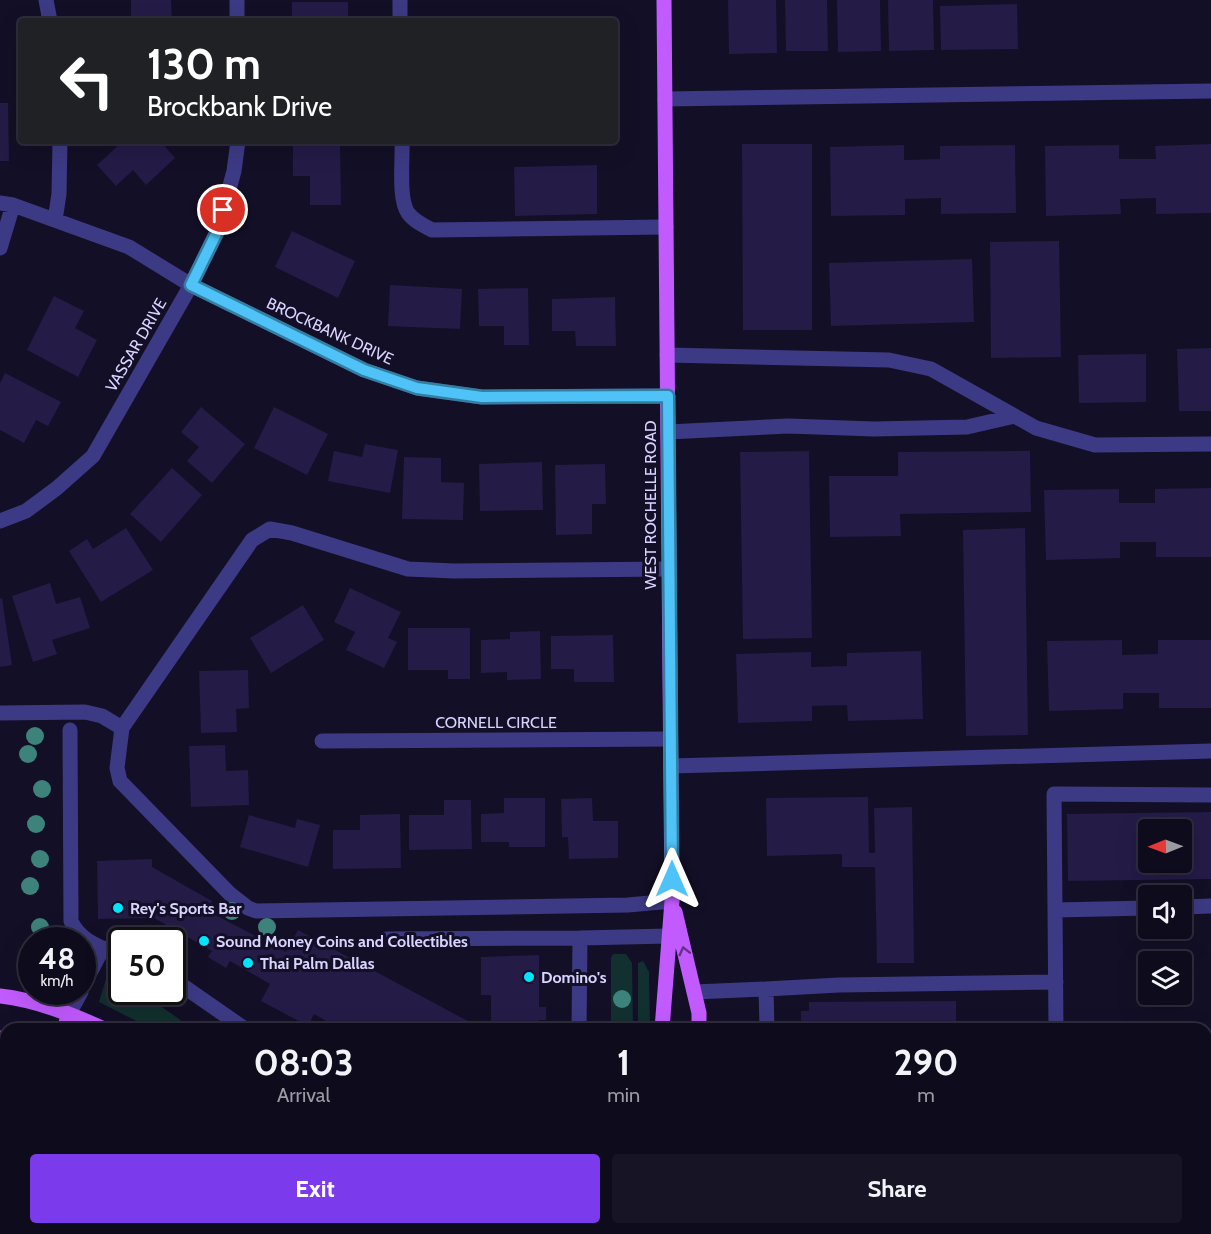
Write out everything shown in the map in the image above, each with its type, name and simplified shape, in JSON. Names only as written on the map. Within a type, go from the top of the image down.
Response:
[{"type":"main road","name":"WEST ROCHELLE ROAD","points":[[662,1023],[672,901],[664,0]]},
{"type":"main road","name":"WEST ROCHELLE ROAD","points":[[672,901],[699,1012],[699,1023]]},
{"type":"main road","points":[[0,996],[69,1014],[90,1023]]},
{"type":"main road","points":[[66,1023],[69,1014]]},
{"type":"street","points":[[46,0],[49,18]]},
{"type":"street","points":[[237,0],[237,18]]},
{"type":"street","points":[[400,0],[400,18]]},
{"type":"street","points":[[665,99],[1211,90]]},
{"type":"street","points":[[56,220],[60,144]]},
{"type":"street","name":"VASSAR DRIVE","points":[[0,521],[26,511],[57,488],[93,456],[191,285],[218,230],[234,171],[238,144]]},
{"type":"street","points":[[402,144],[403,200],[408,213],[420,224],[432,230],[666,227]]},
{"type":"street","points":[[0,248],[7,204]]},
{"type":"street","name":"BROCKBANK DRIVE","points":[[7,204],[129,247],[191,285],[364,370],[417,388],[482,397],[668,396]]},
{"type":"street","points":[[667,356],[889,360],[931,369],[1036,428],[1095,445],[1211,444]]},
{"type":"street","points":[[668,432],[788,426],[874,429],[967,427],[1015,416]]},
{"type":"street","points":[[669,569],[454,571],[408,569],[292,533],[270,529],[252,540],[122,728],[117,768],[120,781],[231,894],[248,908],[256,911],[628,905],[672,901]]},
{"type":"street","points":[[0,713],[85,712],[102,716],[122,728]]},
{"type":"street","points":[[70,730],[71,921],[75,931],[83,939],[108,950]]},
{"type":"street","name":"CORNELL CIRCLE","points":[[322,741],[670,739]]},
{"type":"street","points":[[671,766],[1211,751]]},
{"type":"street","points":[[1056,1023],[1054,794],[1211,795]]},
{"type":"street","points":[[1192,907],[1211,906]]},
{"type":"street","points":[[1055,910],[1138,908]]},
{"type":"street","points":[[386,939],[669,936]]},
{"type":"street","points":[[579,1023],[580,938]]},
{"type":"street","points":[[96,962],[103,948]]},
{"type":"street","points":[[694,992],[839,985],[1056,982]]},
{"type":"street","points":[[186,988],[236,1023]]},
{"type":"street","points":[[766,989],[767,1023]]},
{"type":"street","points":[[69,1014],[74,1005]]},
{"type":"green space","points":[[613,954],[626,954],[632,963],[633,1023],[611,1023],[611,958]]},
{"type":"green space","points":[[643,961],[649,972],[650,1023],[638,1023],[638,963]]},
{"type":"green space","points":[[108,972],[108,1005],[158,1005],[185,1023],[140,1023],[99,1002]]},
{"type":"building","points":[[131,0],[171,0],[172,18],[131,18]]},
{"type":"building","points":[[728,0],[776,0],[777,53],[729,54]]},
{"type":"building","points":[[785,0],[827,0],[828,51],[786,51]]},
{"type":"building","points":[[837,0],[880,0],[881,51],[838,52]]},
{"type":"building","points":[[888,0],[933,0],[934,50],[889,51]]},
{"type":"building","points":[[292,2],[348,2],[348,18],[292,18]]},
{"type":"building","points":[[1017,4],[1018,49],[941,50],[940,6]]},
{"type":"building","points":[[0,103],[8,103],[9,161],[0,161]]},
{"type":"building","points":[[120,144],[163,144],[175,158],[146,185],[133,170],[116,186],[97,165]]},
{"type":"building","points":[[293,144],[340,144],[341,205],[310,205],[310,176],[293,176]]},
{"type":"building","points":[[513,144],[596,144],[513,145]]},
{"type":"building","points":[[742,144],[812,144],[812,330],[743,330]]},
{"type":"building","points":[[1211,144],[1211,213],[1156,214],[1156,198],[1120,199],[1121,214],[1046,216],[1045,146],[1119,145],[1119,159],[1156,159],[1155,146]]},
{"type":"building","points":[[904,145],[904,160],[940,159],[940,146],[1015,145],[1016,213],[941,214],[941,198],[905,199],[905,215],[831,216],[830,147]]},
{"type":"building","points":[[597,165],[597,214],[515,216],[514,167]]},
{"type":"building","points":[[292,231],[355,261],[338,298],[275,267]]},
{"type":"building","points":[[1059,241],[1061,357],[991,358],[990,242]]},
{"type":"building","points":[[972,259],[974,322],[831,326],[829,263]]},
{"type":"building","points":[[390,285],[462,289],[460,329],[388,326]]},
{"type":"building","points":[[528,288],[529,345],[504,345],[504,326],[479,326],[478,289]]},
{"type":"building","points":[[54,296],[84,311],[75,328],[97,340],[78,377],[27,350]]},
{"type":"building","points":[[615,297],[616,346],[576,346],[575,331],[552,331],[552,299]]},
{"type":"building","points":[[1211,348],[1211,411],[1179,411],[1177,349]]},
{"type":"building","points":[[1146,354],[1146,402],[1079,403],[1078,355]]},
{"type":"building","points":[[5,373],[61,402],[48,426],[36,420],[24,443],[0,430],[0,383]]},
{"type":"building","points":[[201,407],[245,444],[212,483],[187,461],[199,447],[181,432]]},
{"type":"building","points":[[274,407],[328,434],[307,475],[254,448]]},
{"type":"building","points":[[365,444],[398,450],[390,493],[328,481],[334,451],[362,457]]},
{"type":"building","points":[[809,451],[812,638],[743,639],[740,452]]},
{"type":"building","points":[[1030,451],[1031,512],[900,514],[901,536],[830,537],[829,476],[898,476],[898,452]]},
{"type":"building","points":[[404,457],[441,458],[441,482],[464,483],[463,520],[402,519]]},
{"type":"building","points":[[542,462],[543,510],[480,511],[479,464]]},
{"type":"building","points":[[605,464],[606,504],[592,504],[592,534],[556,535],[555,465]]},
{"type":"building","points":[[172,468],[202,495],[161,542],[130,514]]},
{"type":"building","points":[[1211,488],[1211,557],[1156,557],[1156,542],[1120,542],[1120,558],[1046,560],[1044,490],[1119,489],[1119,503],[1155,503],[1155,489]]},
{"type":"building","points":[[126,528],[153,570],[101,602],[69,551],[87,539],[93,549]]},
{"type":"building","points":[[1025,528],[1028,735],[966,736],[963,530]]},
{"type":"building","points":[[50,583],[56,604],[80,597],[90,628],[52,640],[57,654],[33,662],[12,596]]},
{"type":"building","points":[[350,588],[401,612],[388,638],[397,642],[384,668],[346,650],[355,632],[334,622]]},
{"type":"building","points":[[2,598],[12,665],[0,667],[0,599]]},
{"type":"building","points":[[303,605],[324,640],[271,673],[250,638]]},
{"type":"building","points":[[408,628],[470,628],[470,679],[448,679],[448,670],[408,670]]},
{"type":"building","points":[[540,631],[541,679],[507,680],[507,672],[481,673],[481,640],[510,639],[510,632]]},
{"type":"building","points":[[613,635],[614,682],[574,682],[574,669],[551,669],[551,636]]},
{"type":"building","points":[[1122,640],[1122,655],[1158,654],[1158,640],[1211,640],[1211,708],[1159,708],[1159,693],[1123,693],[1123,709],[1049,711],[1047,641]]},
{"type":"building","points":[[921,651],[923,719],[848,721],[847,705],[812,706],[812,721],[738,723],[736,654],[811,652],[811,667],[847,666],[847,653]]},
{"type":"building","points":[[248,670],[249,708],[236,709],[237,732],[201,733],[199,671]]},
{"type":"building","points":[[225,745],[226,771],[248,770],[249,805],[191,807],[189,746]]},
{"type":"building","points":[[868,797],[869,853],[875,853],[874,808],[912,807],[914,963],[877,963],[875,867],[842,867],[842,854],[767,856],[766,798]]},
{"type":"building","points":[[504,798],[545,798],[545,847],[509,847],[509,842],[481,842],[481,814],[504,813]]},
{"type":"building","points":[[592,798],[593,821],[618,821],[618,858],[569,859],[568,837],[562,837],[561,799]]},
{"type":"building","points":[[444,800],[471,800],[472,849],[409,850],[409,815],[444,815]]},
{"type":"building","points":[[1211,812],[1211,879],[1068,881],[1067,814]]},
{"type":"building","points":[[400,814],[401,868],[333,869],[333,830],[360,830],[360,815]]},
{"type":"building","points":[[249,815],[295,828],[297,819],[320,825],[308,867],[240,847]]},
{"type":"building","points":[[152,859],[152,867],[212,901],[208,911],[286,952],[298,930],[472,1023],[327,1023],[314,1014],[310,1023],[302,1023],[261,1001],[270,984],[230,961],[226,968],[208,957],[212,951],[186,936],[186,927],[170,927],[154,918],[98,919],[97,861]]},
{"type":"building","points":[[539,955],[539,1007],[546,1007],[546,1020],[539,1020],[539,1022],[546,1023],[491,1023],[491,995],[481,995],[481,957]]},
{"type":"building","points":[[956,1001],[956,1023],[801,1023],[801,1011],[809,1011],[809,1002]]},
{"type":"place","name":"Rey's Sports Bar","points":[[118,908]]},
{"type":"place","name":"Sound Money Coins and Collectibles","points":[[204,941]]},
{"type":"place","name":"Thai Palm Dallas","points":[[248,963]]},
{"type":"place","name":"Domino's","points":[[529,977]]},
{"type":"route","points":[[223,210],[218,230],[191,285],[364,370],[417,388],[482,397],[668,396],[672,879]]}]
